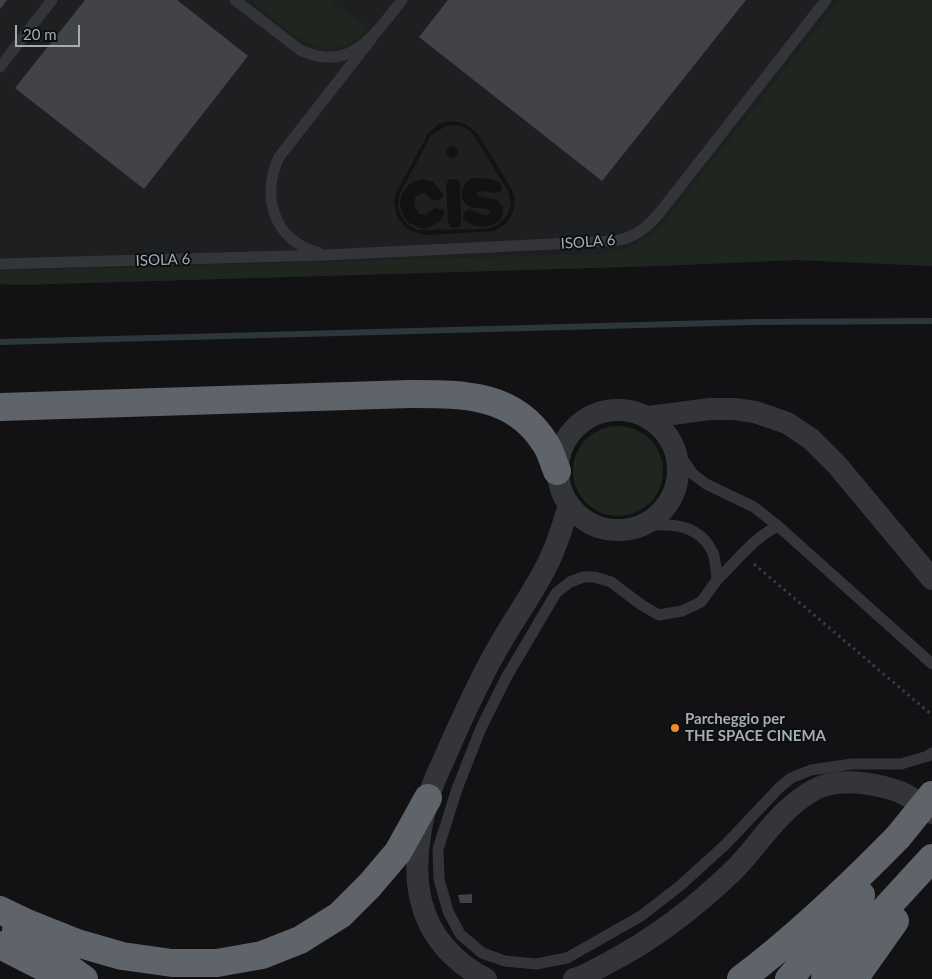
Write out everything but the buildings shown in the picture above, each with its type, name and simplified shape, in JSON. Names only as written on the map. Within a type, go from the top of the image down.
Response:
[{"type":"highway","points":[[0,407],[400,394],[459,394],[490,400],[516,412],[534,427],[546,444],[557,472]]},
{"type":"highway","points":[[740,979],[811,922],[848,888],[898,837],[932,795]]},
{"type":"highway","points":[[0,910],[77,943],[122,956],[172,963],[217,963],[262,955],[300,940],[340,915],[370,886],[398,852],[428,798]]},
{"type":"highway","points":[[789,979],[860,897],[898,837]]},
{"type":"highway","points":[[825,979],[931,859]]},
{"type":"highway","points":[[854,979],[899,915],[931,859]]},
{"type":"highway","points":[[0,918],[84,979]]},
{"type":"highway","points":[[0,946],[44,979]]},
{"type":"highway","points":[[0,946],[65,979]]},
{"type":"street","points":[[613,409],[632,410],[649,417],[669,437],[676,450],[679,469],[676,489],[667,506],[652,520],[635,528],[616,530],[598,527],[582,519],[569,506],[560,489],[557,472],[559,453],[567,436],[579,423],[595,413],[613,409]]},
{"type":"street","points":[[649,417],[710,409],[734,409],[755,412],[787,423],[811,439],[837,465],[932,579]]},
{"type":"street","points":[[486,979],[468,969],[447,950],[432,930],[422,907],[416,853],[428,798],[470,699],[549,560],[569,506]]},
{"type":"street","points":[[574,979],[620,956],[649,938],[695,903],[736,868],[787,810],[805,795],[826,785],[872,784],[901,792],[917,801],[932,813]]},
{"type":"lane","points":[[0,67],[52,0]]},
{"type":"lane","name":"ISOLA 6","points":[[235,0],[300,50],[310,55],[346,54],[359,49],[372,38]]},
{"type":"lane","name":"ISOLA 6","points":[[326,255],[297,244],[280,226],[270,201],[270,184],[273,169],[279,157],[402,0]]},
{"type":"lane","name":"ISOLA 6","points":[[0,264],[326,255],[627,239],[640,232],[662,211],[826,0]]},
{"type":"lane","points":[[676,450],[693,474],[706,484],[754,507],[778,526],[932,664]]},
{"type":"lane","points":[[635,528],[654,524],[673,525],[692,530],[704,539],[713,554],[717,580]]},
{"type":"lane","points":[[778,526],[765,532],[742,554],[717,580],[701,602],[682,611],[659,615],[643,606],[611,582],[595,577],[583,577],[570,582],[556,594],[506,678],[481,728],[457,789],[438,849],[439,879],[448,911],[460,934],[482,953],[505,961],[536,964],[567,958],[641,916],[681,885],[726,844],[779,788],[792,778],[811,770],[852,764],[901,764],[932,753]]},
{"type":"path","points":[[742,554],[932,714]]},
{"type":"shaded area","points":[[0,0],[932,0],[932,266],[796,260],[658,266],[0,284]],"holes":[[[452,121],[466,124],[478,134],[512,190],[515,197],[513,212],[506,224],[494,231],[429,235],[407,229],[397,217],[394,201],[396,193],[428,134],[438,124]]]},
{"type":"shaded area","points":[[255,0],[333,0],[368,28],[353,42],[338,48],[323,48],[308,43],[294,35],[253,2]]},
{"type":"shaded area","points":[[840,0],[932,0],[932,266],[796,260],[658,266],[0,284],[0,271],[596,254],[622,249],[636,244],[658,229]]},
{"type":"shaded area","points":[[457,125],[468,129],[473,134],[508,191],[511,204],[508,214],[498,225],[487,229],[417,230],[408,225],[401,216],[398,206],[400,193],[431,135],[446,126]],"holes":[[[450,146],[455,147],[458,151],[457,155],[449,158],[446,154]],[[421,179],[433,182],[443,194],[442,198],[438,200],[432,200],[425,193],[419,194],[415,198],[414,206],[419,214],[425,215],[435,208],[441,209],[444,211],[444,215],[440,221],[428,228],[420,228],[409,223],[404,217],[400,206],[401,198],[404,190],[410,184]],[[450,179],[457,179],[460,183],[461,223],[460,226],[455,228],[451,227],[448,222],[446,184]],[[470,179],[492,179],[499,182],[502,187],[501,191],[497,193],[481,191],[476,193],[478,196],[497,200],[503,206],[500,220],[490,226],[472,225],[463,219],[464,212],[469,209],[483,215],[488,215],[490,212],[488,209],[470,207],[462,199],[465,184]]]},
{"type":"shaded area","points":[[618,426],[635,429],[650,439],[660,454],[663,471],[660,488],[650,503],[635,513],[618,516],[601,513],[586,503],[576,488],[573,471],[576,454],[586,439],[601,429]]},
{"type":"waterway","points":[[0,342],[753,322],[932,321]]},
{"type":"place","name":"Parcheggio per THE SPACE CINEMA","points":[[675,728]]}]
